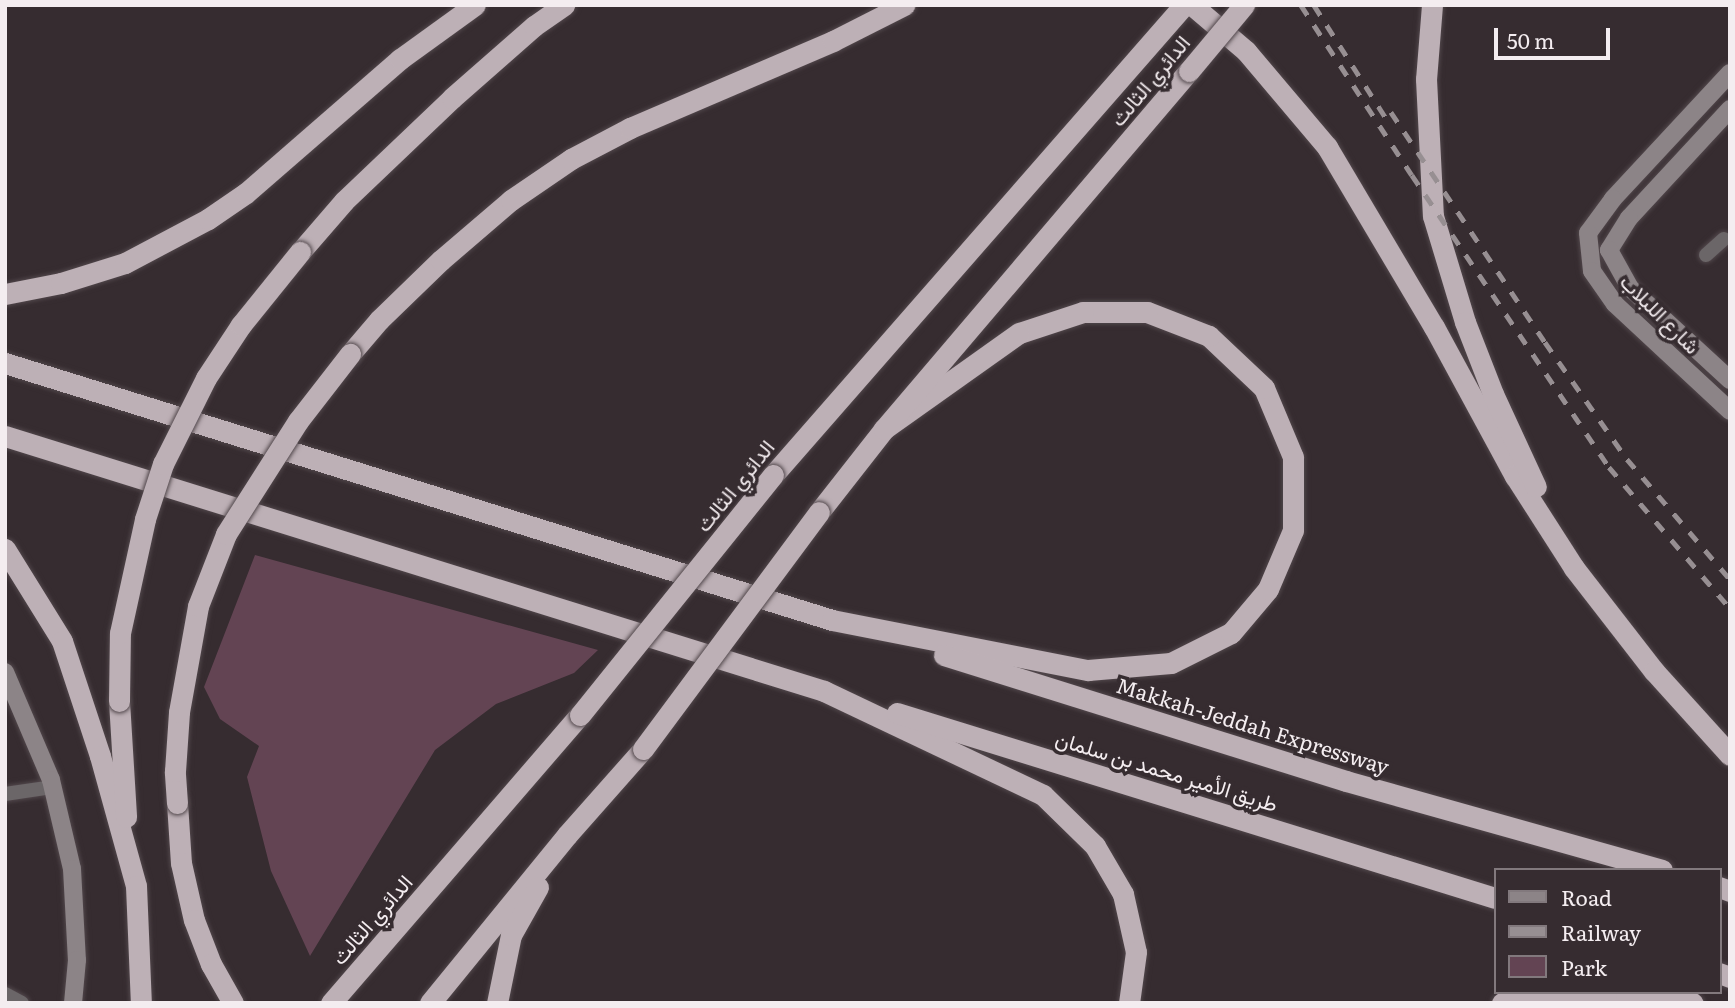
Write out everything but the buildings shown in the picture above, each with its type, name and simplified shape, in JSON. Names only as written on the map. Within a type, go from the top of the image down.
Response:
[{"type":"highway","points":[[5,294],[61,283],[125,263],[208,219],[246,193],[400,59],[475,5]]},
{"type":"highway","points":[[128,854],[119,701],[120,633],[145,519],[163,464],[206,378],[241,325],[344,201],[452,98],[534,26],[564,5]]},
{"type":"highway","points":[[233,1003],[211,964],[194,920],[181,863],[175,771],[178,712],[198,606],[221,546],[258,479],[298,421],[379,320],[441,260],[511,200],[571,159],[630,128],[833,41],[904,5]]},
{"type":"highway","name":"الدائري الثالث","points":[[331,1003],[580,715],[773,475],[1184,5]]},
{"type":"highway","points":[[1192,5],[1246,51],[1327,147],[1427,315],[1515,476],[1574,568],[1654,671],[1730,754]]},
{"type":"highway","name":"الدائري الثالث","points":[[430,1003],[567,835],[643,748],[884,429],[1244,5]]},
{"type":"highway","points":[[1432,5],[1426,79],[1433,216],[1465,322],[1493,394],[1574,568]]},
{"type":"highway","points":[[5,363],[832,620],[1088,670],[1171,663],[1231,633],[1268,589],[1293,530],[1293,457],[1264,388],[1209,336],[1147,312],[1083,312],[1019,333],[884,429]]},
{"type":"highway","points":[[5,436],[824,691],[1043,795],[1095,846],[1123,894],[1136,952],[1129,1003]]},
{"type":"highway","points":[[5,549],[62,641],[81,692],[136,886],[141,1003]]},
{"type":"highway","name":"Makkah-Jeddah Expressway","points":[[832,620],[1346,781],[1655,868]]},
{"type":"highway","name":"طريق الأمير محمد بن سلمان","points":[[824,691],[1494,898]]},
{"type":"highway","points":[[497,1003],[511,934],[567,835]]},
{"type":"highway","points":[[1502,1003],[1626,996],[1693,1003]]},
{"type":"street","name":"شارع اللبلاب","points":[[1730,72],[1614,198],[1588,233],[1592,271],[1615,304],[1730,411]]},
{"type":"street","name":"شارع اللبلاب","points":[[1730,109],[1629,218],[1609,250],[1630,288],[1730,380]]},
{"type":"street","points":[[1706,255],[1728,239]]},
{"type":"street","points":[[5,672],[19,699],[53,787],[72,869],[77,960],[74,1003]]},
{"type":"street","points":[[5,794],[53,787]]},
{"type":"street","points":[[5,994],[22,1003]]},
{"type":"green space","points":[[255,555],[598,650],[574,673],[496,704],[435,750],[310,956],[271,871],[247,777],[259,746],[220,719],[204,687]]},
{"type":"railway","points":[[1301,5],[1609,467],[1730,608]]},
{"type":"railway","points":[[1314,5],[1391,126]]},
{"type":"railway","points":[[1391,112],[1627,459],[1730,579]]}]
